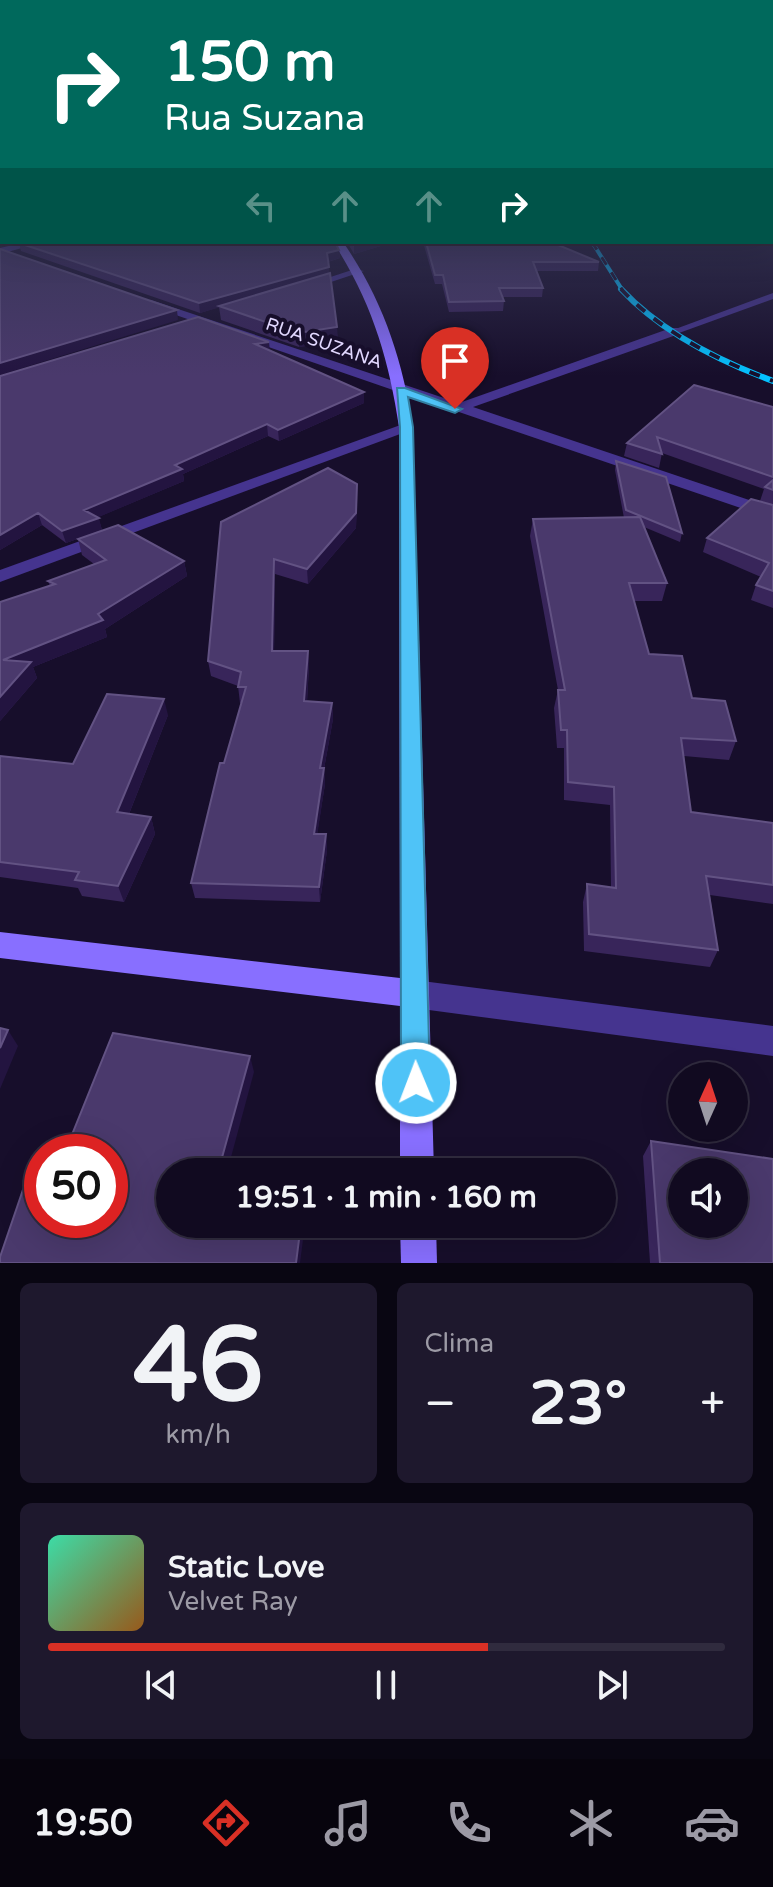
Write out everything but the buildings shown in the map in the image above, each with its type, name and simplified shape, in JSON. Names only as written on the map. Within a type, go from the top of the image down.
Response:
[{"type":"main road","points":[[350,259],[385,322],[406,427],[417,1158]]},
{"type":"main road","points":[[0,945],[414,994]]},
{"type":"main road","points":[[418,1238],[419,1263]]},
{"type":"street","points":[[23,259],[29,261]]},
{"type":"street","points":[[286,293],[359,271]]},
{"type":"street","name":"RUA SUZANA","points":[[142,300],[455,409],[773,514]]},
{"type":"street","points":[[171,329],[228,311]]},
{"type":"street","points":[[455,409],[675,331]]},
{"type":"street","points":[[0,576],[406,427]]},
{"type":"street","points":[[414,994],[773,1041]]},
{"type":"lane","points":[[675,331],[773,296]]},
{"type":"railway","points":[[603,259],[623,291]]},
{"type":"railway","points":[[623,291],[672,332],[732,364],[773,381]]},
{"type":"route","points":[[416,1083],[406,427],[401,390],[455,409]]}]
